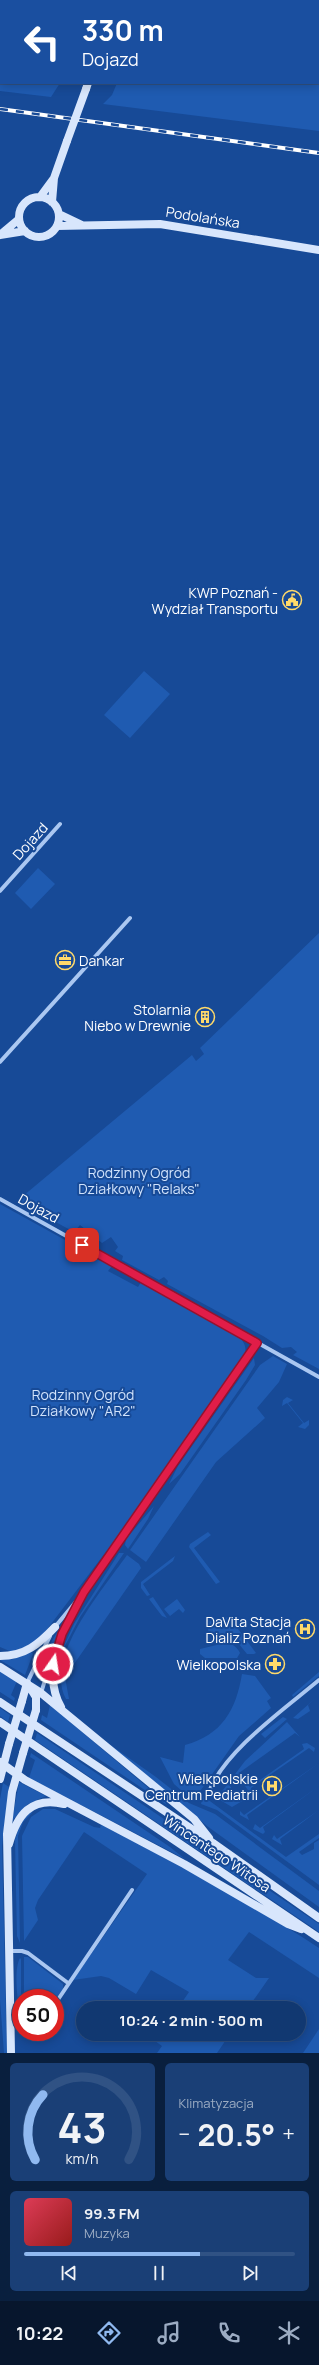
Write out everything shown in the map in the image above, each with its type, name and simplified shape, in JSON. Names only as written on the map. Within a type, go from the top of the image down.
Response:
[{"type":"main road","points":[[20,219],[25,231],[34,237],[45,237],[57,226],[59,214],[52,202],[54,178],[87,86]]},
{"type":"main road","points":[[0,235],[20,219],[25,204],[40,197],[54,178]]},
{"type":"main road","points":[[40,197],[52,202]]},
{"type":"main road","name":"Podolańska","points":[[59,214],[82,225]]},
{"type":"main road","name":"Podolańska","points":[[57,226],[160,224],[319,250]]},
{"type":"main road","points":[[0,235],[25,231]]},
{"type":"main road","points":[[0,1656],[27,1651],[41,1641],[55,1627]]},
{"type":"main road","points":[[57,1646],[53,1682],[58,1702],[69,1715]]},
{"type":"main road","points":[[0,1667],[27,1683],[69,1715],[194,1819],[213,1843]]},
{"type":"main road","points":[[0,1779],[2,1764],[10,1744],[27,1683]]},
{"type":"main road","points":[[11,2052],[6,1856],[8,1817],[17,1775],[36,1710],[36,1697],[27,1683]]},
{"type":"main road","name":"Wincentego Witosa","points":[[0,1702],[213,1843],[319,1918]]},
{"type":"main road","name":"Wincentego Witosa","points":[[0,1722],[319,1938]]},
{"type":"main road","points":[[2,1764],[17,1775],[184,1864],[288,1924],[311,1932]]},
{"type":"main road","points":[[6,1856],[14,1828],[26,1811],[44,1803],[57,1802],[73,1806]]},
{"type":"street","name":"Dojazd","points":[[0,891],[60,824]]},
{"type":"street","points":[[0,1062],[130,918]]},
{"type":"street","name":"Dojazd","points":[[0,1199],[319,1377]]},
{"type":"street","points":[[27,1683],[42,1648],[55,1627],[84,1592],[257,1343]]},
{"type":"street","points":[[36,1710],[57,1646],[84,1592]]},
{"type":"street","points":[[209,1792],[229,1761],[244,1744],[319,1680]]},
{"type":"street","points":[[64,1989],[132,1890]]},
{"type":"street","points":[[8,1951],[22,1951],[28,1953],[68,1982]]},
{"type":"green space","points":[[0,84],[59,84],[51,97],[0,91]]},
{"type":"green space","points":[[117,84],[319,84],[319,131],[103,104],[112,95]]},
{"type":"green space","points":[[144,671],[170,694],[130,738],[104,715]]},
{"type":"green space","points":[[38,868],[55,884],[31,909],[15,893]]},
{"type":"green space","name":"Rodzinny Ogród Działkowy \"Relaks\"","points":[[319,933],[319,1369],[293,1355],[297,1352],[291,1347],[282,1348],[263,1336],[167,1284],[168,1281],[164,1277],[159,1280],[122,1260],[123,1256],[115,1251],[118,1247],[111,1237],[102,1243],[80,1225],[74,1232],[17,1201],[192,1055],[196,1061],[204,1054],[200,1048]]},
{"type":"green space","name":"Rodzinny Ogród Działkowy \"AR2\"","points":[[0,1204],[112,1266],[108,1271],[138,1287],[141,1282],[238,1336],[244,1343],[245,1349],[245,1355],[243,1358],[121,1532],[45,1632],[35,1643],[12,1652],[0,1647]]},
{"type":"green space","points":[[273,1356],[287,1364],[279,1382],[257,1408],[265,1418],[216,1462],[146,1562],[130,1550],[260,1365]]},
{"type":"green space","points":[[254,1358],[255,1365],[246,1380],[180,1474],[169,1484],[178,1466]]},
{"type":"green space","points":[[287,1397],[293,1400],[288,1403],[304,1423],[309,1420],[309,1425],[305,1429],[298,1427],[303,1423],[287,1403],[282,1406],[283,1400]]},
{"type":"green space","points":[[154,1506],[148,1519],[128,1549],[125,1545],[126,1539]]},
{"type":"green space","points":[[208,1532],[211,1535],[194,1548],[220,1582],[216,1584],[189,1547],[190,1544]]},
{"type":"green space","points":[[119,1553],[124,1553],[80,1617],[57,1661],[74,1624]]},
{"type":"green space","points":[[127,1555],[139,1564],[141,1568],[65,1677],[69,1699],[66,1699],[61,1682],[63,1664],[69,1644],[79,1624],[92,1604]]},
{"type":"green space","points":[[175,1556],[173,1561],[143,1584],[150,1595],[147,1596],[141,1588],[141,1582]]},
{"type":"green space","points":[[153,1597],[167,1618],[162,1616],[149,1599]]},
{"type":"green space","points":[[177,1599],[185,1610],[183,1613],[179,1609],[170,1616],[164,1609]]},
{"type":"green space","points":[[229,1617],[256,1653],[247,1654],[235,1640],[226,1635],[209,1635],[207,1622]]},
{"type":"green space","points":[[66,1618],[52,1649],[44,1676],[36,1671]]},
{"type":"green space","points":[[225,1643],[234,1646],[237,1649],[240,1653],[237,1658],[205,1658],[200,1654],[200,1649]]},
{"type":"green space","points":[[31,1652],[33,1654],[25,1675],[0,1660],[13,1659]]},
{"type":"green space","points":[[0,1671],[17,1681],[11,1695],[15,1698],[14,1701],[0,1692]]},
{"type":"green space","points":[[319,1672],[319,1676],[293,1697],[292,1695]]},
{"type":"green space","points":[[242,1674],[255,1676],[271,1698],[267,1701],[271,1708],[239,1736],[196,1797],[191,1799],[174,1784],[160,1757],[183,1763],[185,1745],[198,1741],[218,1728],[231,1710],[236,1699]]},
{"type":"green space","points":[[319,1695],[308,1705],[310,1711],[298,1719],[293,1718]]},
{"type":"green space","points":[[50,1705],[167,1805],[41,1720],[42,1715],[47,1718]]},
{"type":"green space","points":[[0,1708],[10,1715],[8,1722],[0,1716]]},
{"type":"green space","points":[[283,1717],[287,1719],[265,1738],[261,1734]]},
{"type":"green space","points":[[287,1722],[300,1737],[295,1733],[239,1773],[241,1778],[230,1786],[239,1799],[244,1796],[244,1800],[232,1807],[220,1800],[220,1794],[245,1761]]},
{"type":"green space","points":[[37,1733],[319,1924],[319,1932],[35,1740]]},
{"type":"green space","points":[[307,1743],[315,1748],[314,1752],[309,1748],[251,1788],[254,1793],[250,1793],[245,1786],[246,1783],[250,1787],[304,1749],[302,1744]]},
{"type":"green space","points":[[109,1744],[156,1777],[189,1803],[215,1814],[319,1891],[319,1907],[207,1826]]},
{"type":"green space","points":[[31,1753],[170,1847],[185,1859],[29,1778],[35,1760],[30,1757]]},
{"type":"green space","points":[[319,1763],[247,1815],[249,1820],[240,1815],[240,1811],[244,1815]]},
{"type":"green space","points":[[19,1782],[46,1796],[28,1804],[12,1821]]},
{"type":"green space","points":[[3,1783],[9,1787],[2,1846],[7,2053],[4,2053],[0,2000],[0,1799]]},
{"type":"green space","points":[[319,1786],[263,1827],[265,1832],[263,1834],[253,1829],[255,1824],[260,1828]]},
{"type":"green space","points":[[203,1796],[286,1857],[319,1834],[319,1838],[299,1852],[302,1855],[314,1849],[314,1843],[319,1840],[319,1885],[217,1810],[201,1804]]},
{"type":"green space","points":[[43,1809],[55,1809],[94,1827],[100,1828],[101,1825],[104,1826],[213,1884],[267,1915],[319,1948],[319,1978],[249,1932],[228,1960],[256,1978],[269,1978],[253,2001],[183,2001],[189,1992],[151,1970],[136,1994],[109,1978],[101,1976],[73,1980],[147,1874],[84,1832],[38,1900],[35,1908],[38,1920],[24,1941],[22,1836],[31,1817]]},
{"type":"green space","points":[[319,1810],[280,1839],[282,1845],[272,1839],[274,1835],[277,1839]]},
{"type":"green space","points":[[31,1811],[32,1813],[23,1822],[18,1836],[20,1943],[17,1936],[15,1840],[20,1823]]},
{"type":"green space","points":[[24,1957],[28,1957],[63,1984],[63,1989],[24,1989]]},
{"type":"green space","points":[[20,1958],[21,1989],[17,1989],[16,1979]]},
{"type":"green space","points":[[319,2029],[319,2053],[303,2053]]},
{"type":"green space","points":[[155,2041],[225,2041],[217,2053],[157,2053],[162,2046]]},
{"type":"railway","points":[[0,109],[319,153]]},
{"type":"place","name":"KWP Poznań - Wydział Transportu","points":[[292,600]]},
{"type":"place","name":"Dankar","points":[[65,960]]},
{"type":"place","name":"Stolarnia Niebo w Drewnie","points":[[205,1017]]},
{"type":"place","name":"DaVita Stacja Dializ Poznań","points":[[305,1629]]},
{"type":"place","name":"Wielkopolska","points":[[275,1664]]},
{"type":"place","name":"Wielkpolskie Centrum Pediatrii","points":[[272,1786]]},
{"type":"route","points":[[53,1664],[57,1646],[62,1634],[84,1592],[257,1343],[82,1245]]}]
